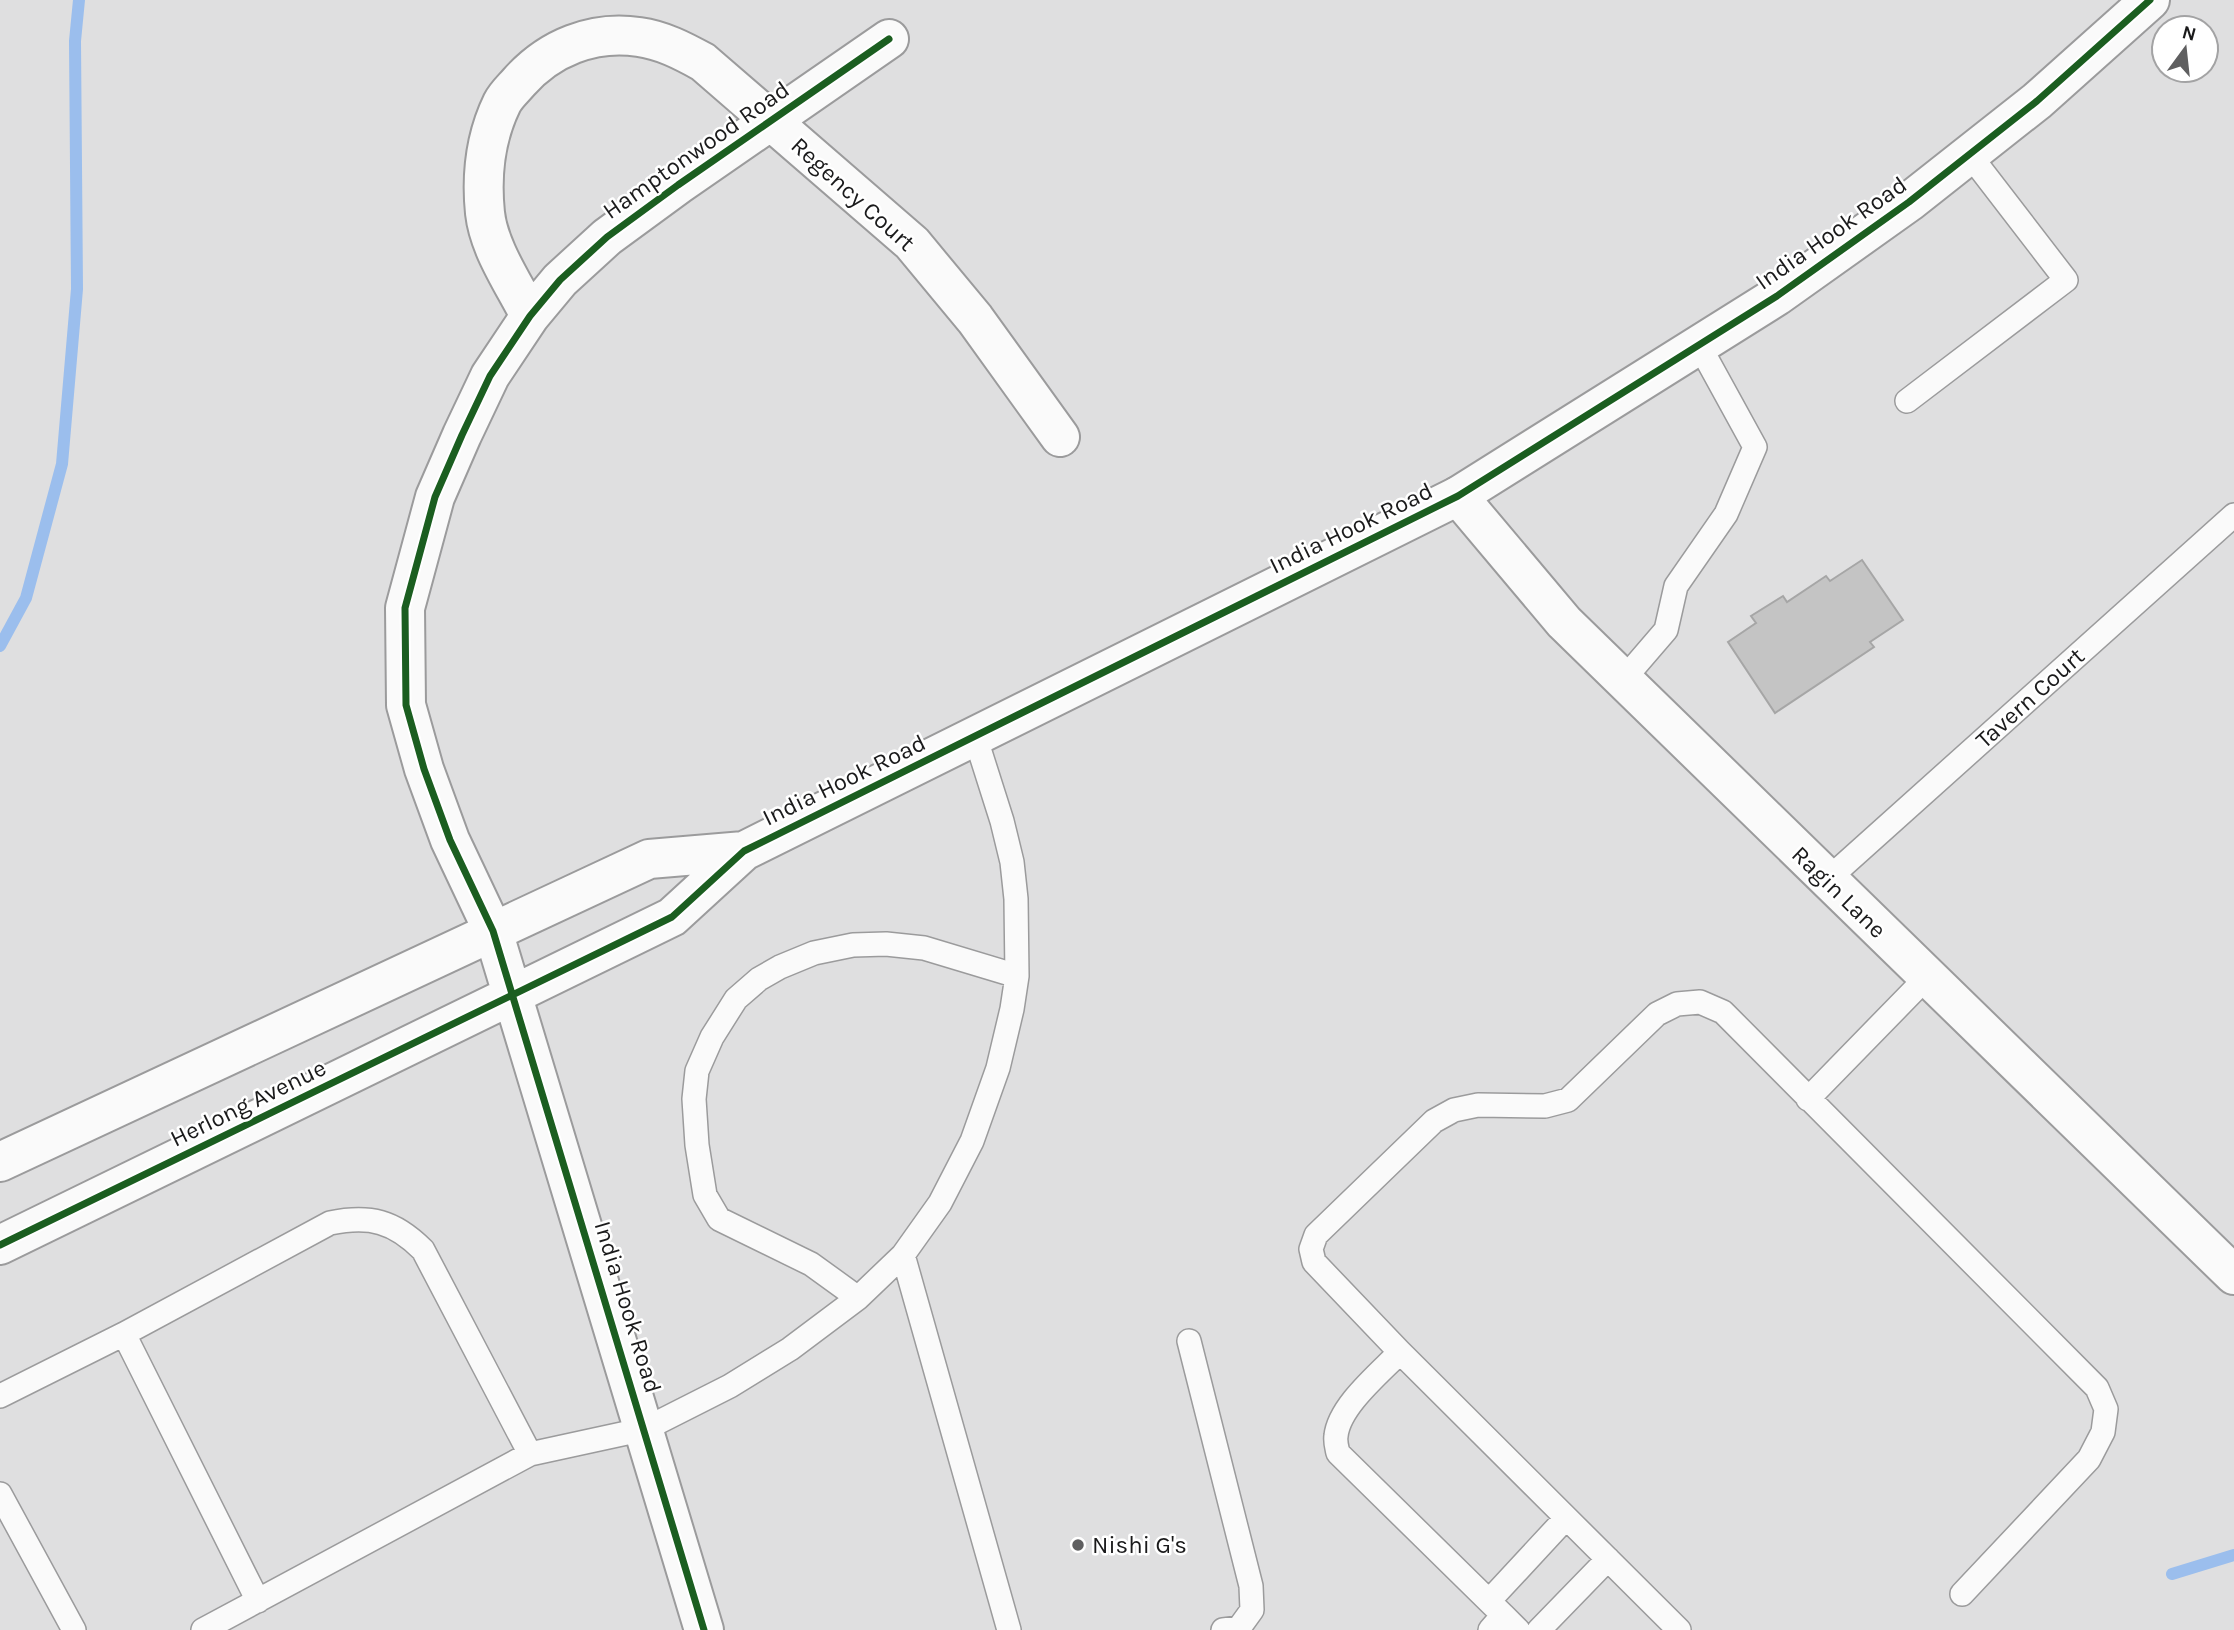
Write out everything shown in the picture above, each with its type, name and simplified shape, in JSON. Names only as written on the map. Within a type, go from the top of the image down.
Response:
[{"type":"street","name":"India Hook Road","points":[[513,995],[672,917],[744,851],[1458,496],[1777,296],[1909,202],[2037,101],[2150,0]]},
{"type":"street","name":"Regency Court","points":[[530,316],[495,247],[485,215],[483,169],[490,134],[503,100],[533,66],[570,44],[604,36],[639,37],[673,46],[704,62],[912,243],[975,319],[1060,437]]},
{"type":"street","name":"Hamptonwood Road","points":[[494,931],[450,840],[424,769],[405,705],[405,608],[435,497],[490,376],[530,316],[560,279],[607,237],[889,39]]},
{"type":"street","name":"Ragin Lane","points":[[1458,496],[1564,622],[2234,1275]]},
{"type":"street","name":"India Hook Road","points":[[704,1630],[494,931],[649,859],[744,851]]},
{"type":"street","name":"Herlong Avenue","points":[[0,1162],[494,931]]},
{"type":"street","name":"Herlong Avenue","points":[[0,1245],[513,995]]},
{"type":"lane","points":[[1907,401],[2066,280],[1969,154]]},
{"type":"lane","points":[[1623,680],[1666,630],[1676,586],[1726,514],[1755,447],[1699,345]]},
{"type":"lane","name":"Tavern Court","points":[[1827,880],[2234,515]]},
{"type":"lane","points":[[203,1630],[530,1454],[645,1429],[750,1373],[790,1349],[858,1298],[903,1255],[940,1203],[972,1141],[998,1068],[1017,976],[1016,899],[1012,862],[975,736]]},
{"type":"lane","points":[[858,1298],[811,1264],[719,1219],[705,1195],[697,1145],[694,1099],[697,1071],[712,1037],[736,999],[758,979],[814,953],[853,945],[886,944],[924,948],[1017,976]]},
{"type":"lane","points":[[1808,1099],[1927,977]]},
{"type":"lane","points":[[1679,1630],[1400,1352],[1314,1262],[1311,1249],[1316,1235],[1434,1121],[1454,1110],[1478,1105],[1545,1106],[1568,1100],[1657,1014],[1677,1004],[1700,1002],[1723,1012],[2097,1388],[2106,1409],[2103,1432],[2089,1459],[1962,1594]]},
{"type":"lane","points":[[0,1396],[124,1335],[330,1223],[351,1219],[373,1220],[391,1225],[408,1235],[423,1250],[530,1454]]},
{"type":"lane","points":[[903,1255],[1009,1630]]},
{"type":"lane","points":[[124,1335],[258,1601]]},
{"type":"lane","points":[[1189,1341],[1251,1586],[1252,1610],[1240,1628],[1223,1630]]},
{"type":"lane","points":[[1400,1352],[1355,1399],[1341,1418],[1336,1437],[1338,1453],[1500,1619],[1566,1518]]},
{"type":"lane","points":[[0,1494],[74,1630]]},
{"type":"lane","points":[[1539,1630],[1608,1559]]},
{"type":"building","points":[[1862,560],[1903,620],[1870,642],[1874,647],[1775,713],[1728,642],[1756,623],[1751,616],[1783,596],[1787,602],[1826,576],[1830,581]]},
{"type":"waterway","points":[[0,646],[26,598],[62,464],[77,289],[75,41],[79,0]]},
{"type":"waterway","points":[[2172,1574],[2234,1555]]},
{"type":"cycle path","points":[[0,1245],[672,917],[744,851],[1458,496],[1777,296],[1909,202],[2037,101],[2150,0]]},
{"type":"cycle path","points":[[704,1630],[493,931],[450,840],[424,769],[406,705],[405,608],[435,497],[462,435],[490,376],[530,316],[560,280],[607,237],[889,39]]},
{"type":"place","name":"Nishi G's","points":[[1078,1545]]}]
